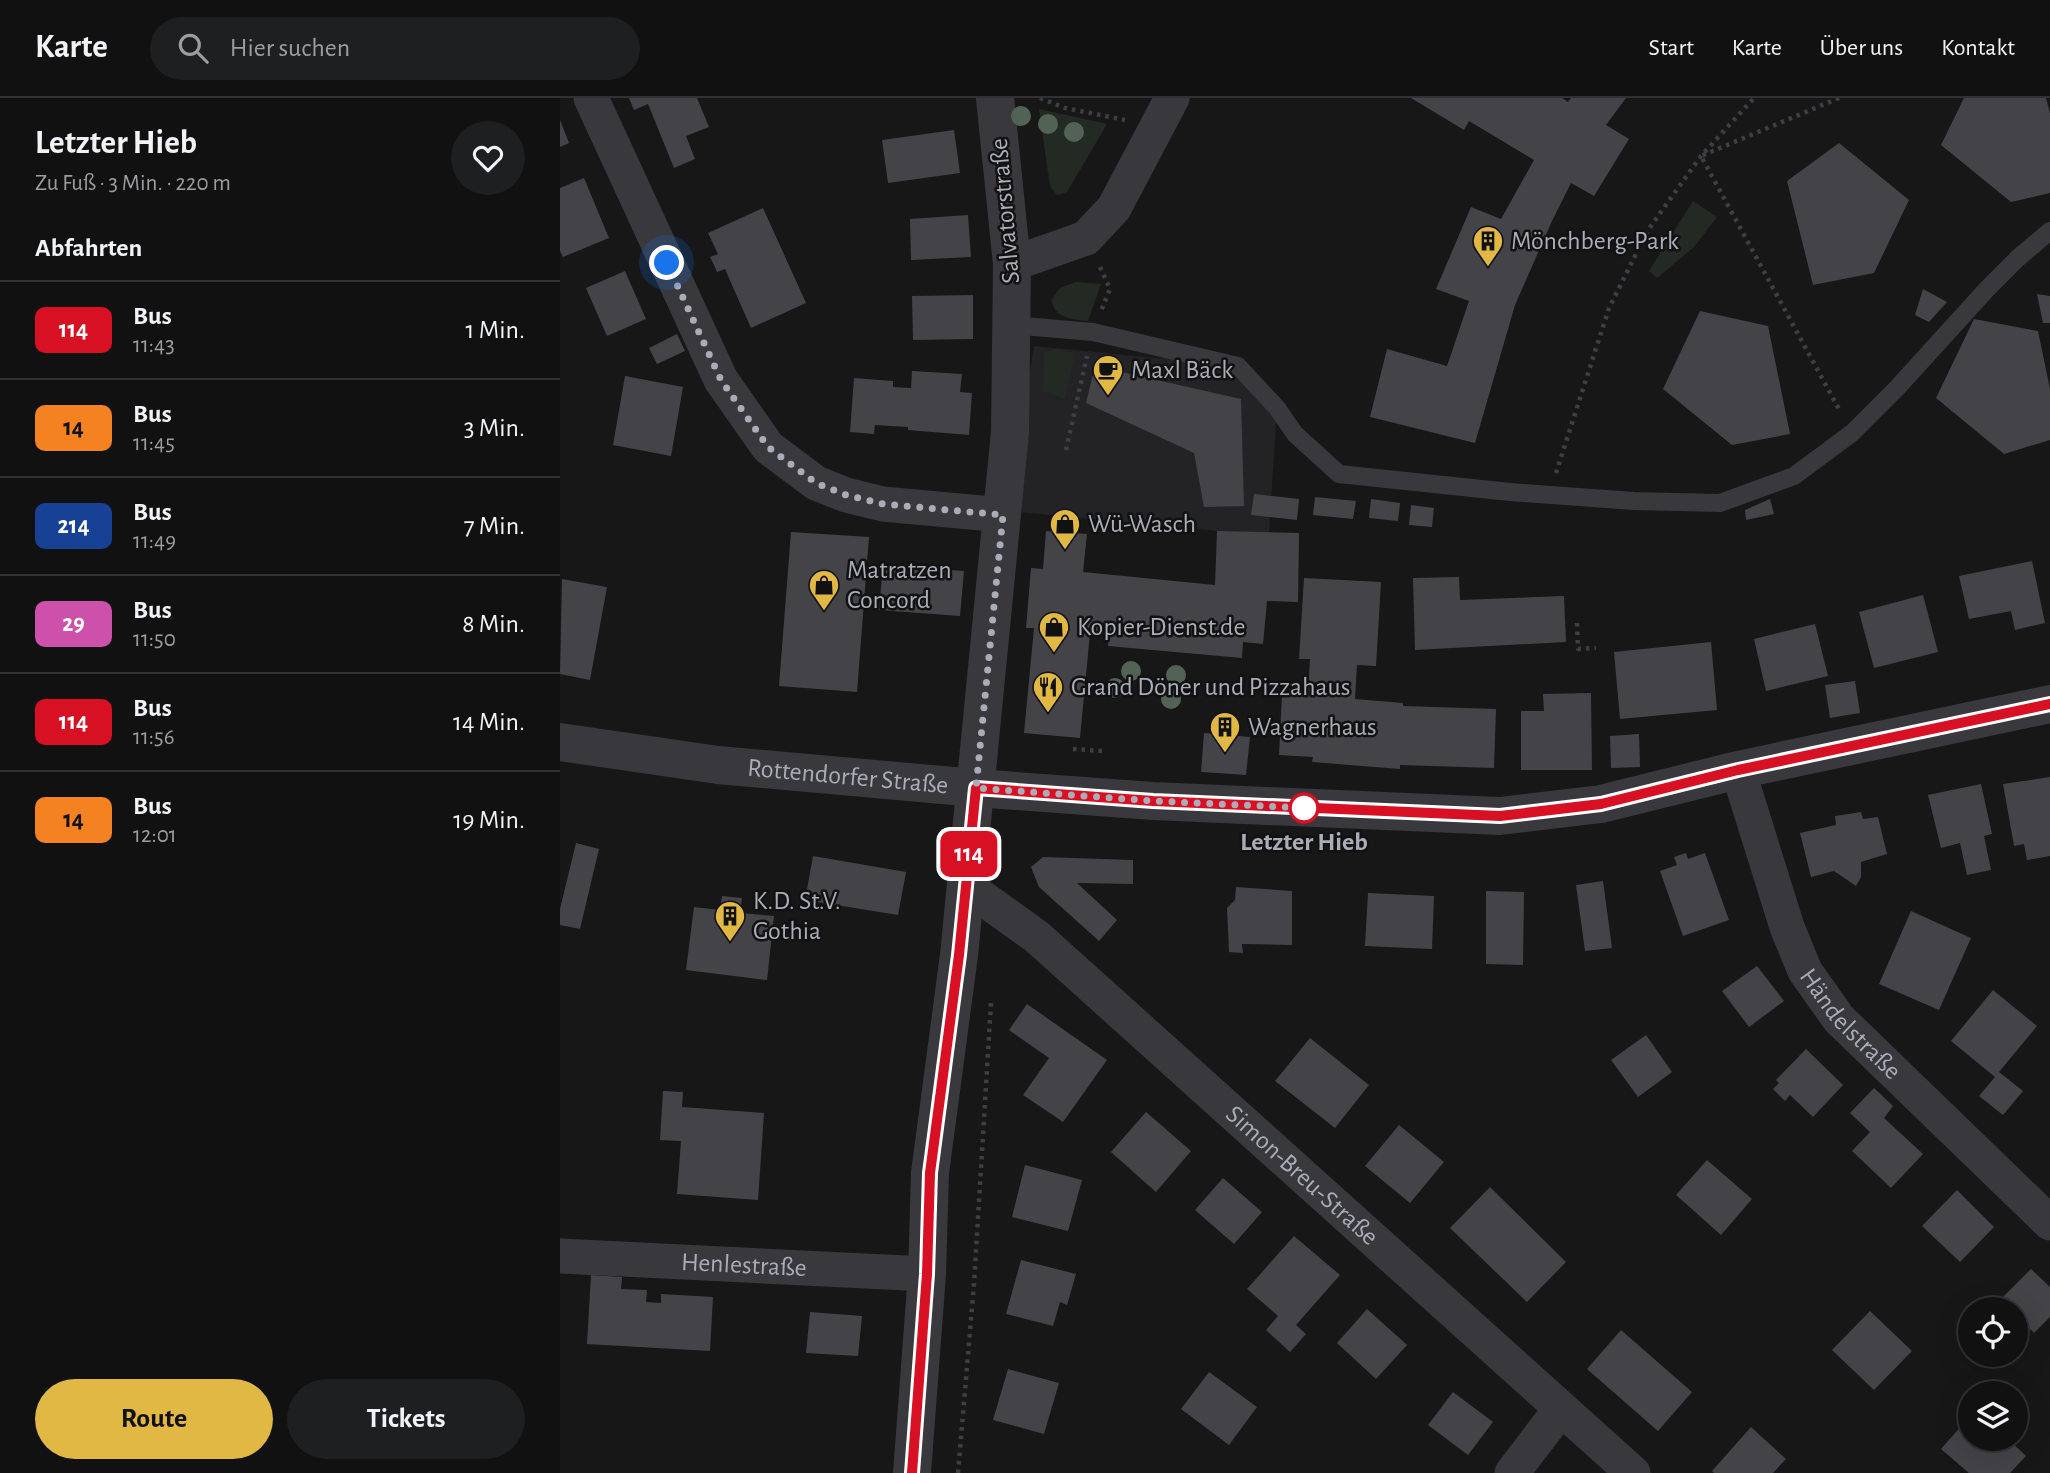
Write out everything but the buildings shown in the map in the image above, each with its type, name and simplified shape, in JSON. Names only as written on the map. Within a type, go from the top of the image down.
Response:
[{"type":"street","points":[[591,98],[721,380],[768,447],[816,483],[846,495],[883,504],[1003,515]]},
{"type":"street","name":"Salvatorstraße","points":[[912,1473],[927,1274],[930,1173],[966,886],[1010,432],[1012,264],[995,98]]},
{"type":"street","points":[[1012,264],[1086,238],[1114,208],[1164,112]]},
{"type":"street","name":"Rottendorfer Straße","points":[[560,742],[718,765],[976,788],[1153,801],[1500,816],[1601,804],[1738,770],[2050,704]]},
{"type":"street","name":"Händelstraße","points":[[1738,770],[1787,927],[1805,971],[1839,1019],[2050,1223]]},
{"type":"street","name":"Simon-Breu-Straße","points":[[966,886],[1037,937],[1633,1473]]},
{"type":"street","name":"Henlestraße","points":[[560,1256],[927,1274]]},
{"type":"street","points":[[1512,1473],[1560,1410]]},
{"type":"lane","points":[[1012,324],[1093,332],[1238,366],[1277,408],[1295,434],[1339,474],[1634,502],[1720,503],[1794,476],[1852,433],[1987,289],[2050,231]]},
{"type":"path","points":[[1040,98],[1065,108],[1164,112]]},
{"type":"path","points":[[1549,494],[1609,308],[1648,230],[1701,156],[1754,98]]},
{"type":"path","points":[[1701,156],[1839,98]]},
{"type":"path","points":[[1701,156],[1852,433]]},
{"type":"path","points":[[1577,623],[1578,649],[1596,648]]},
{"type":"path","points":[[1073,749],[1102,751]]},
{"type":"path","points":[[958,1473],[974,1284],[992,997]]},
{"type":"shaded area","points":[[1039,109],[1107,124],[1067,192],[1057,195],[1050,186]]},
{"type":"shaded area","points":[[1693,201],[1717,217],[1694,247],[1657,278],[1649,271]]},
{"type":"shaded area","points":[[1076,282],[1101,284],[1088,321],[1060,314],[1051,300],[1060,288]]},
{"type":"shaded area","points":[[1034,346],[1238,366],[1277,408],[1269,533],[1217,531],[1008,511]]},
{"type":"shaded area","points":[[1053,349],[1075,353],[1065,399],[1043,391],[1044,353]]},
{"type":"bus line","name":"114","points":[[912,1473],[927,1274],[930,1173],[959,955],[976,788],[1153,801],[1500,816],[1601,804],[1738,770],[2050,704]]},
{"type":"place","name":"Mönchberg-Park","points":[[1488,268]]},
{"type":"place","name":"Maxl Bäck","points":[[1108,397]]},
{"type":"place","name":"Wü-Wasch","points":[[1065,551]]},
{"type":"place","name":"Matratzen Concord","points":[[824,612]]},
{"type":"place","name":"Kopier-Dienst.de","points":[[1054,654]]},
{"type":"place","name":"Grand Döner und Pizzahaus","points":[[1048,714]]},
{"type":"place","name":"Wagnerhaus","points":[[1225,754]]},
{"type":"place","name":"Letzter Hieb","points":[[1304,808]]},
{"type":"place","name":"K.D. St.V. Gothia","points":[[730,943]]},
{"type":"route","points":[[667,263],[721,380],[768,447],[816,483],[846,495],[883,504],[1003,515],[976,788],[1153,801],[1307,808],[1304,808]]}]
